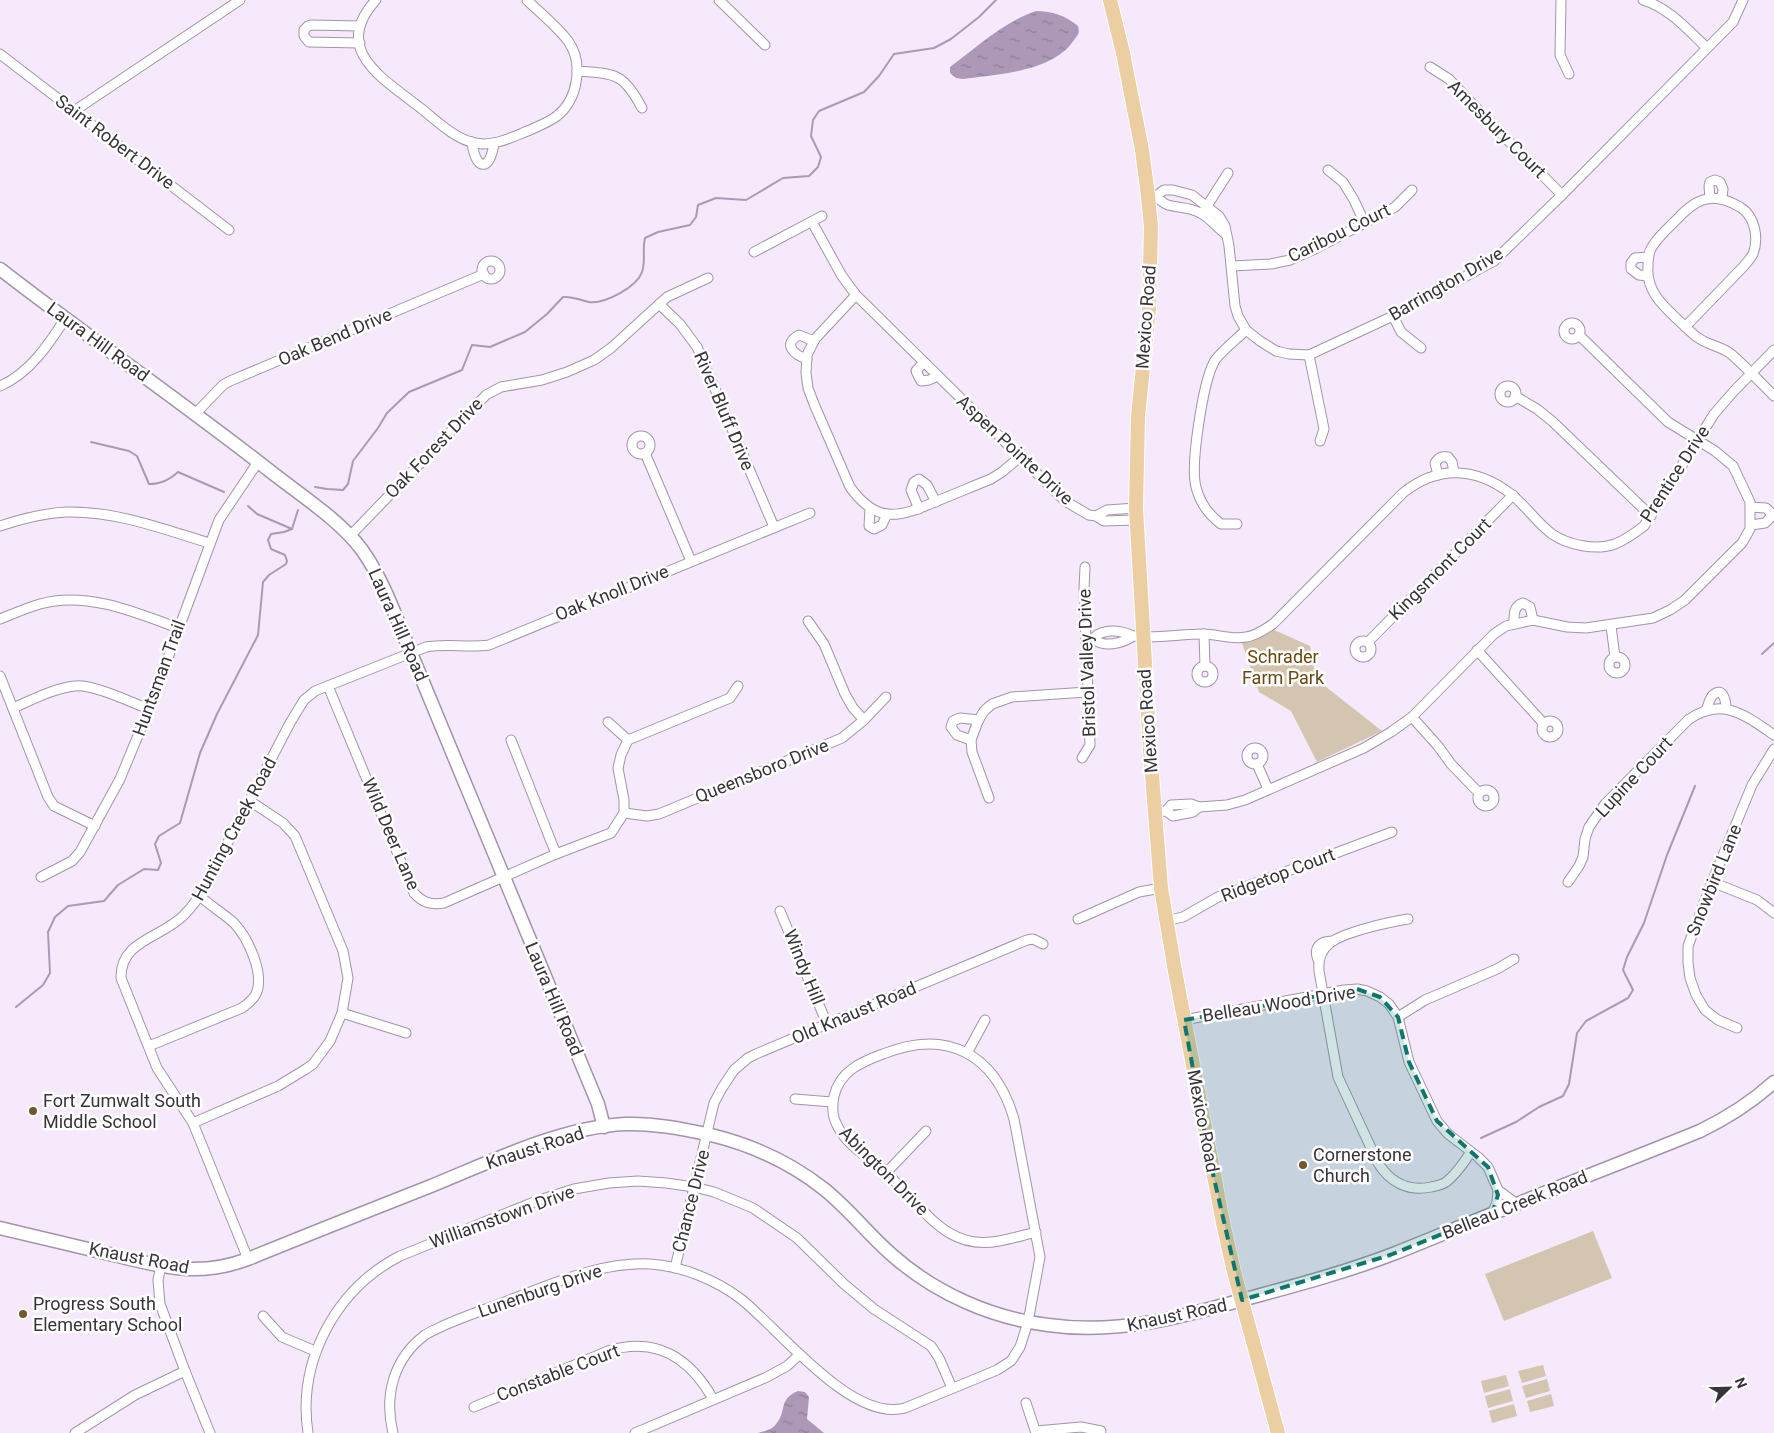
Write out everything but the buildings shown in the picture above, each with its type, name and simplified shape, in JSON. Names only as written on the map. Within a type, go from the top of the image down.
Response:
[{"type":"main road","name":"Mexico Road","points":[[1110,0],[1152,196],[1150,287],[1138,416],[1136,514],[1138,637],[1160,812],[1161,888],[1214,1184],[1234,1272],[1278,1433]]},
{"type":"main road","name":"Laura Hill Road","points":[[0,269],[258,462],[350,536],[361,549],[379,578],[411,653],[598,1104],[604,1127]]},
{"type":"main road","name":"Belleau Creek Road","points":[[1242,1300],[1330,1275],[1390,1255],[1700,1131],[1733,1113],[1774,1082]]},
{"type":"main road","name":"Knaust Road","points":[[0,1228],[160,1266],[205,1270],[248,1259],[540,1143],[572,1133],[604,1127],[629,1124],[658,1125],[708,1134],[755,1149],[809,1178],[836,1200],[896,1258],[943,1290],[973,1305],[1028,1322],[1083,1328],[1131,1326],[1174,1318],[1242,1300]]},
{"type":"street","points":[[74,111],[240,0]]},
{"type":"street","points":[[376,0],[369,8],[360,26],[360,43],[363,55],[372,70],[455,135],[472,142],[487,144],[546,123],[558,115],[574,91],[577,71],[575,55],[568,41],[528,0]]},
{"type":"street","points":[[719,0],[765,45]]},
{"type":"street","points":[[1561,0],[1560,55],[1569,74]]},
{"type":"street","points":[[1643,0],[1655,4],[1678,19],[1706,47]]},
{"type":"street","name":"Barrington Drive","points":[[1309,355],[1393,316],[1494,260],[1512,245],[1706,47],[1733,22],[1743,0]]},
{"type":"street","points":[[360,26],[311,25],[304,30],[304,36],[309,42],[360,43]]},
{"type":"street","name":"Saint Robert Drive","points":[[0,54],[229,230]]},
{"type":"street","name":"Amesbury Court","points":[[1430,67],[1449,79],[1562,195]]},
{"type":"street","points":[[577,71],[606,74],[620,78],[633,91],[642,108]]},
{"type":"street","points":[[472,142],[476,158],[482,164],[488,163],[492,158],[494,143]]},
{"type":"street","points":[[1328,170],[1343,182],[1364,222]]},
{"type":"street","points":[[1205,210],[1228,173]]},
{"type":"street","points":[[1710,198],[1710,182],[1715,180],[1720,182],[1723,189],[1722,198]]},
{"type":"street","points":[[1152,196],[1164,190],[1192,195],[1220,230],[1226,234],[1232,266],[1235,306],[1246,330],[1276,350],[1289,354],[1309,355],[1324,429],[1320,441]]},
{"type":"street","name":"Caribou Court","points":[[1232,266],[1271,264],[1290,260],[1317,248],[1395,206],[1412,190]]},
{"type":"street","points":[[1152,196],[1165,204],[1205,210]]},
{"type":"street","points":[[1685,327],[1744,266],[1752,255],[1756,242],[1756,232],[1752,221],[1744,209],[1722,198],[1710,198],[1686,210],[1650,249],[1647,276],[1660,302],[1685,327],[1698,339],[1729,353],[1774,396]]},
{"type":"street","points":[[754,252],[822,216]]},
{"type":"street","name":"Aspen Pointe Drive","points":[[812,222],[842,276],[856,295],[1065,501],[1089,515],[1096,516],[1104,521],[1136,514]]},
{"type":"street","points":[[1647,276],[1635,273],[1631,269],[1631,263],[1635,258],[1648,257]]},
{"type":"street","name":"Oak Bend Drive","points":[[196,414],[223,385],[230,381],[484,274]]},
{"type":"street","name":"Oak Forest Drive","points":[[350,536],[486,395],[501,387],[542,380],[567,372],[594,360],[611,348],[659,304],[675,292],[708,278]]},
{"type":"street","points":[[856,295],[814,341],[807,359],[806,373],[808,388],[814,404],[850,487],[858,499],[870,509],[887,514],[903,514],[991,479],[1020,456]]},
{"type":"street","name":"River Bluff Drive","points":[[659,304],[680,324],[697,347],[774,527]]},
{"type":"street","points":[[1393,316],[1402,332],[1421,348]]},
{"type":"street","points":[[0,386],[22,373],[65,319]]},
{"type":"street","points":[[1237,524],[1221,524],[1205,509],[1195,486],[1196,457],[1203,394],[1214,361],[1246,330]]},
{"type":"street","points":[[807,359],[795,354],[790,344],[799,335],[814,341]]},
{"type":"street","points":[[1160,812],[1173,816],[1193,812],[1198,807],[1228,805],[1245,800],[1380,740],[1412,717],[1477,650],[1506,626],[1533,620],[1566,627],[1586,628],[1611,626],[1653,618],[1685,600],[1742,542],[1749,534],[1751,525],[1750,507],[1744,487],[1733,466],[1721,456],[1668,422],[1579,335]]},
{"type":"street","name":"Prentice Drive","points":[[1089,638],[1102,643],[1124,642],[1138,637],[1152,638],[1204,634],[1246,638],[1256,634],[1273,624],[1403,493],[1415,484],[1438,475],[1454,472],[1480,477],[1497,484],[1513,495],[1552,534],[1566,541],[1589,546],[1613,544],[1632,535],[1644,526],[1714,414],[1774,350]]},
{"type":"street","points":[[924,362],[916,371],[922,381],[924,382],[938,376]]},
{"type":"street","points":[[1515,396],[1537,409],[1552,421],[1651,516]]},
{"type":"street","points":[[645,453],[692,561]]},
{"type":"street","points":[[1438,475],[1436,463],[1438,458],[1443,456],[1448,457],[1452,462],[1454,472]]},
{"type":"street","name":"Huntsman Trail","points":[[41,877],[72,861],[80,852],[120,779],[149,709],[209,543],[226,508],[258,462]]},
{"type":"street","points":[[919,509],[911,490],[914,482],[919,479],[923,481],[936,502]]},
{"type":"street","name":"Kingsmont Court","points":[[1368,642],[1513,495]]},
{"type":"street","points":[[1750,507],[1766,508],[1770,512],[1771,517],[1764,523],[1751,525]]},
{"type":"street","points":[[870,509],[868,526],[874,529],[882,526],[887,514]]},
{"type":"street","points":[[0,526],[24,519],[67,512],[101,514],[131,519],[209,543]]},
{"type":"street","name":"Oak Knoll Drive","points":[[411,653],[440,644],[469,647],[489,645],[810,513]]},
{"type":"street","name":"Bristol Valley Drive","points":[[1082,758],[1090,745],[1086,692],[1089,638],[1084,589],[1085,567]]},
{"type":"street","points":[[0,619],[45,603],[91,601],[128,609],[178,628]]},
{"type":"street","points":[[1514,624],[1516,608],[1519,604],[1523,603],[1530,607],[1533,620]]},
{"type":"street","points":[[808,620],[824,644],[845,694],[853,708],[864,720]]},
{"type":"street","points":[[1611,626],[1614,657]]},
{"type":"street","points":[[1204,634],[1205,666]]},
{"type":"street","points":[[1477,650],[1544,724]]},
{"type":"street","name":"Hunting Creek Road","points":[[248,1259],[193,1123],[157,1068],[121,978],[122,960],[127,953],[139,944],[176,923],[201,897],[290,723],[304,700],[314,691],[411,653]]},
{"type":"street","points":[[0,676],[48,797],[54,806],[95,826]]},
{"type":"street","points":[[13,708],[60,689],[77,686],[95,689],[149,709]]},
{"type":"street","name":"Wild Deer Lane","points":[[328,686],[414,893],[421,900],[429,904],[444,903],[556,854],[611,833],[624,813]]},
{"type":"street","points":[[624,813],[624,800],[618,768],[621,755],[628,740],[730,698],[738,686]]},
{"type":"street","points":[[989,798],[972,752],[971,740],[984,711],[992,704],[1012,697],[1086,692]]},
{"type":"street","name":"Lupine Court","points":[[1706,711],[1710,699],[1715,693],[1719,692],[1726,700],[1726,709]]},
{"type":"street","name":"Queensboro Drive","points":[[624,813],[646,816],[659,814],[842,738],[886,698]]},
{"type":"street","name":"Lupine Court","points":[[1568,882],[1583,857],[1585,839],[1595,817],[1605,804],[1688,720],[1698,713],[1726,709],[1742,713],[1774,735]]},
{"type":"street","points":[[1412,717],[1451,764],[1479,793]]},
{"type":"street","points":[[971,740],[957,735],[951,724],[960,718],[979,720]]},
{"type":"street","points":[[608,722],[628,740]]},
{"type":"street","points":[[511,740],[556,854]]},
{"type":"street","name":"Snowbird Lane","points":[[1736,1028],[1718,1020],[1705,1010],[1696,995],[1690,978],[1688,946],[1752,784],[1774,749]]},
{"type":"street","points":[[1257,764],[1268,789]]},
{"type":"street","points":[[193,1123],[278,1086],[306,1069],[330,1041],[342,1012],[348,978],[343,951],[307,862],[290,829],[250,801]]},
{"type":"street","name":"Ridgetop Court","points":[[1166,921],[1183,917],[1218,897],[1392,832]]},
{"type":"street","points":[[1712,882],[1757,900],[1774,913]]},
{"type":"street","points":[[1078,919],[1139,892],[1161,888]]},
{"type":"street","points":[[149,1046],[242,1008],[256,993],[258,972],[244,936],[234,924],[201,897]]},
{"type":"street","name":"Windy Hill","points":[[780,911],[827,1024]]},
{"type":"street","points":[[1408,919],[1387,922],[1333,942],[1326,947],[1318,960],[1338,1077],[1383,1172],[1402,1186],[1426,1188],[1446,1182],[1471,1152]]},
{"type":"street","name":"Old Knaust Road","points":[[708,1134],[714,1104],[728,1078],[741,1064],[756,1054],[1027,940],[1033,939],[1043,944]]},
{"type":"street","points":[[1398,1017],[1425,1000],[1497,969],[1514,959]]},
{"type":"street","name":"Belleau Wood Drive","points":[[1184,1020],[1357,989],[1380,997],[1389,1004],[1398,1017],[1409,1062],[1437,1121],[1448,1134],[1478,1156],[1488,1167],[1498,1190]]},
{"type":"street","points":[[342,1012],[406,1033]]},
{"type":"street","points":[[967,1053],[985,1020]]},
{"type":"street","points":[[795,1099],[832,1102],[836,1087],[842,1077],[851,1069],[899,1047],[912,1044],[938,1044],[967,1053],[987,1067],[999,1082],[1014,1119],[1036,1232],[1040,1257],[1028,1322]]},
{"type":"street","name":"Abington Drive","points":[[832,1102],[833,1115],[837,1126],[847,1139],[886,1173],[942,1229],[963,1240],[982,1242],[998,1241],[1036,1232]]},
{"type":"street","points":[[886,1173],[926,1131]]},
{"type":"street","name":"Chance Drive","points":[[675,1268],[708,1134]]},
{"type":"street","name":"Williamstown Drive","points":[[308,1433],[306,1420],[307,1390],[315,1351],[336,1312],[354,1288],[384,1264],[400,1256],[539,1200],[574,1189],[609,1183],[638,1181],[694,1187],[714,1192],[753,1208],[797,1238],[866,1303],[931,1346],[939,1358],[952,1388]]},
{"type":"street","points":[[1492,1214],[1498,1190],[1517,1204]]},
{"type":"street","name":"Lunenburg Drive","points":[[393,1433],[389,1399],[392,1380],[400,1363],[411,1348],[426,1334],[577,1274],[605,1267],[651,1264],[675,1268],[703,1277],[740,1298],[799,1355],[829,1380],[863,1402],[878,1409],[905,1408],[997,1370],[1011,1361],[1020,1347],[1028,1322]]},
{"type":"street","points":[[160,1266],[158,1286],[160,1304],[184,1371],[210,1433]]},
{"type":"street","points":[[263,1316],[282,1337],[315,1351]]},
{"type":"street","name":"Constable Court","points":[[474,1406],[608,1350],[624,1346],[640,1346],[659,1350],[684,1362],[698,1376],[713,1399]]},
{"type":"street","points":[[635,1433],[774,1374],[799,1355]]},
{"type":"street","points":[[75,1433],[135,1395],[184,1371]]},
{"type":"street","points":[[1026,1403],[1036,1432],[1081,1427],[1101,1431]]},
{"type":"highlighted area","points":[[1357,989],[1380,997],[1398,1017],[1409,1062],[1437,1121],[1488,1167],[1498,1195],[1492,1214],[1390,1255],[1242,1300],[1210,1161],[1184,1020]]},
{"type":"green space","name":"Schrader Farm Park","points":[[1272,629],[1310,646],[1316,679],[1382,731],[1317,762],[1291,711],[1259,692],[1242,643]]},
{"type":"green space","points":[[1593,1231],[1612,1278],[1504,1321],[1485,1274]]},
{"type":"green space","points":[[1543,1365],[1546,1376],[1522,1383],[1518,1371]]},
{"type":"green space","points":[[1506,1375],[1509,1386],[1484,1393],[1481,1381]]},
{"type":"green space","points":[[1547,1379],[1550,1391],[1526,1398],[1522,1386]]},
{"type":"green space","points":[[1510,1389],[1513,1401],[1488,1408],[1485,1396]]},
{"type":"green space","points":[[1551,1394],[1554,1406],[1530,1412],[1527,1401]]},
{"type":"green space","points":[[1514,1404],[1517,1416],[1492,1423],[1489,1411]]},
{"type":"water","points":[[1036,11],[1058,15],[1069,19],[1078,26],[1078,35],[1065,51],[1053,59],[1024,70],[963,79],[956,78],[950,73],[950,67],[991,36],[1013,22]]},
{"type":"water","points":[[798,1391],[805,1392],[809,1397],[807,1419],[824,1433],[758,1433],[774,1426],[781,1415],[785,1402],[792,1394]]},
{"type":"waterway","points":[[315,487],[343,490],[348,484],[353,461],[387,413],[409,392],[462,370],[472,345],[490,347],[525,332],[547,314],[563,297],[596,302],[627,289],[639,278],[642,272],[645,238],[658,232],[690,225],[696,217],[698,205],[716,198],[746,200],[783,178],[809,176],[818,167],[821,157],[811,136],[813,120],[819,111],[864,92],[879,76],[894,54],[934,48],[951,39],[979,17],[996,0]]},
{"type":"waterway","points":[[91,442],[129,451],[137,456],[149,484],[165,481],[178,472],[224,492]]},
{"type":"waterway","points":[[248,506],[257,514],[292,529]]},
{"type":"waterway","points":[[16,1007],[43,985],[50,973],[48,932],[55,917],[68,906],[104,901],[118,885],[144,869],[158,870],[161,863],[155,844],[159,836],[180,823],[200,753],[217,714],[258,635],[263,582],[269,575],[286,564],[285,555],[271,549],[268,540],[271,534],[292,529],[298,510]]},
{"type":"waterway","points":[[1762,654],[1774,643]]},
{"type":"waterway","points":[[1481,1138],[1516,1122],[1539,1107],[1563,1096],[1569,1084],[1577,1033],[1586,1021],[1628,998],[1633,990],[1623,970],[1627,957],[1644,923],[1667,855],[1695,786]]},
{"type":"place","name":"Fort Zumwalt South Middle School","points":[[33,1111]]},
{"type":"place","name":"Cornerstone Church","points":[[1303,1165]]},
{"type":"place","name":"Progress South Elementary School","points":[[23,1314]]}]
